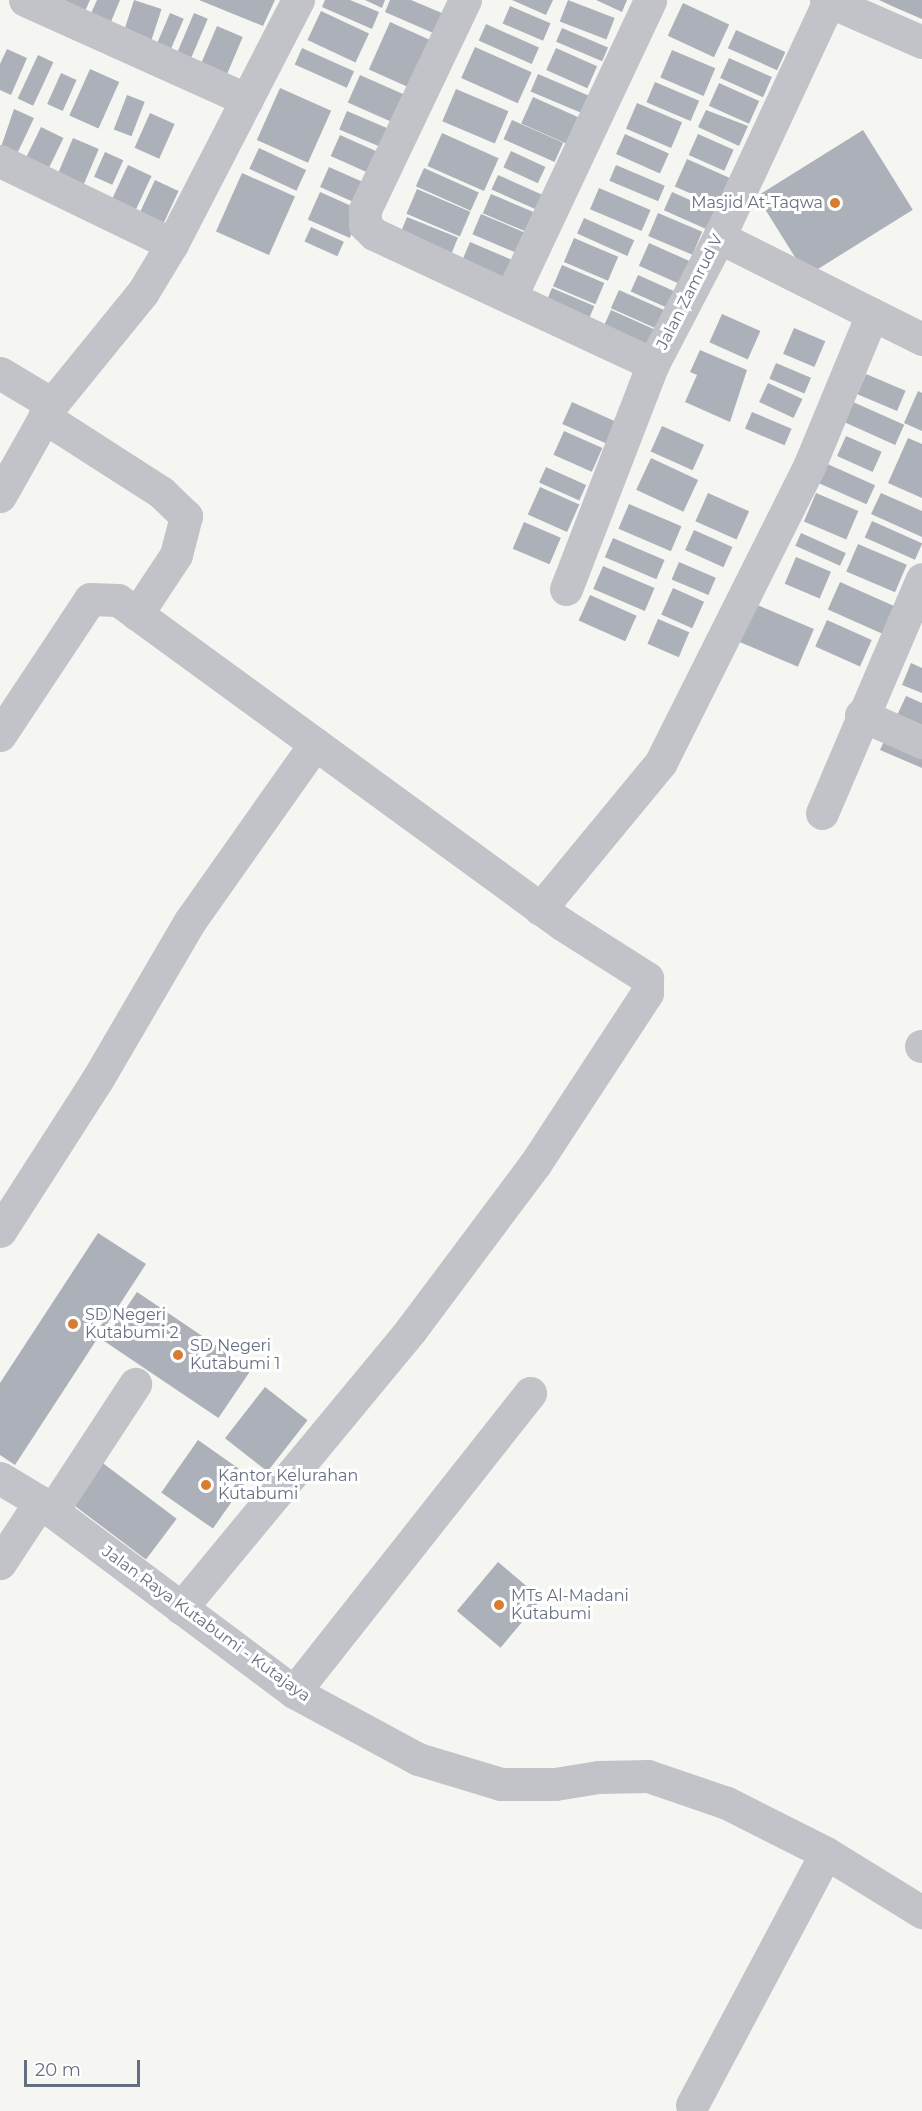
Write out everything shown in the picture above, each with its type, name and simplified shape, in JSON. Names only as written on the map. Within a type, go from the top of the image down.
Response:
[{"type":"street","points":[[25,0],[247,100]]},
{"type":"street","points":[[0,496],[48,411],[143,292],[172,244],[298,0]]},
{"type":"street","points":[[465,0],[365,210],[365,225],[374,234],[653,364]]},
{"type":"street","points":[[511,296],[650,0]]},
{"type":"street","points":[[828,1],[922,42]]},
{"type":"street","name":"Jalan Zamrud V","points":[[566,589],[653,364],[719,237],[828,1]]},
{"type":"street","points":[[0,161],[172,244]]},
{"type":"street","points":[[719,237],[922,339]]},
{"type":"street","points":[[540,909],[661,762],[806,474],[872,314]]},
{"type":"street","points":[[0,373],[48,411],[161,492],[186,516],[176,555],[136,614]]},
{"type":"street","points":[[822,813],[861,716],[922,579]]},
{"type":"street","points":[[0,735],[90,599],[118,600],[540,909],[647,978],[647,993],[535,1164],[411,1330],[182,1608]]},
{"type":"street","points":[[861,716],[922,742]]},
{"type":"street","points":[[0,1231],[92,1089],[190,921],[315,744]]},
{"type":"street","points":[[0,1563],[46,1507],[135,1384]]},
{"type":"street","points":[[294,1692],[530,1392]]},
{"type":"street","name":"Jalan Raya Kutabumi - Kutajaya","points":[[0,1478],[46,1507],[294,1692],[418,1759],[501,1784],[555,1784],[598,1777],[648,1776],[727,1803],[826,1853],[922,1912]]},
{"type":"street","points":[[692,2104],[826,1853]]},
{"type":"building","points":[[63,0],[90,0],[80,22]]},
{"type":"building","points":[[97,0],[120,0],[108,29],[88,20]]},
{"type":"building","points":[[134,0],[162,9],[150,45],[122,36]]},
{"type":"building","points":[[199,0],[275,0],[263,26]]},
{"type":"building","points":[[325,0],[350,0],[379,12],[372,29],[322,7]]},
{"type":"building","points":[[365,0],[385,0],[382,8]]},
{"type":"building","points":[[390,0],[411,0],[449,16],[440,36],[385,12]]},
{"type":"building","points":[[512,0],[553,0],[546,15]]},
{"type":"building","points":[[568,0],[615,18],[606,39],[560,21]]},
{"type":"building","points":[[596,0],[627,0],[622,12]]},
{"type":"building","points":[[879,0],[922,0],[922,19],[894,7]]},
{"type":"building","points":[[683,3],[729,25],[714,57],[668,36]]},
{"type":"building","points":[[510,6],[551,23],[543,41],[503,23]]},
{"type":"building","points":[[321,11],[369,33],[356,62],[307,40]]},
{"type":"building","points":[[170,13],[184,19],[168,57],[154,51]]},
{"type":"building","points":[[194,13],[208,19],[186,69],[173,64]]},
{"type":"building","points":[[390,22],[438,43],[416,91],[369,70]]},
{"type":"building","points":[[486,24],[539,48],[532,64],[479,40]]},
{"type":"building","points":[[217,26],[243,37],[227,74],[201,63]]},
{"type":"building","points":[[562,28],[608,48],[602,61],[556,42]]},
{"type":"building","points":[[736,30],[785,52],[777,70],[728,48]]},
{"type":"building","points":[[475,47],[532,72],[518,103],[461,78]]},
{"type":"building","points":[[302,48],[354,71],[347,88],[295,64]]},
{"type":"building","points":[[556,48],[597,66],[587,88],[546,70]]},
{"type":"building","points":[[7,49],[27,58],[11,95],[0,90],[0,64]]},
{"type":"building","points":[[672,50],[715,68],[704,96],[660,78]]},
{"type":"building","points":[[38,55],[53,62],[33,106],[18,99]]},
{"type":"building","points":[[729,58],[772,77],[763,97],[720,78]]},
{"type":"building","points":[[90,69],[119,82],[98,129],[69,116]]},
{"type":"building","points":[[61,73],[77,80],[63,111],[47,104]]},
{"type":"building","points":[[538,74],[590,96],[582,113],[531,91]]},
{"type":"building","points":[[360,75],[410,97],[398,125],[348,102]]},
{"type":"building","points":[[655,82],[699,101],[691,121],[646,102]]},
{"type":"building","points":[[719,83],[759,101],[749,124],[709,106]]},
{"type":"building","points":[[280,88],[331,111],[308,163],[257,140]]},
{"type":"building","points":[[456,89],[508,111],[495,143],[442,121]]},
{"type":"building","points":[[127,95],[145,102],[131,136],[114,130]]},
{"type":"building","points":[[533,97],[578,117],[566,143],[521,123]]},
{"type":"building","points":[[637,103],[682,122],[671,148],[626,129]]},
{"type":"building","points":[[14,109],[34,118],[16,156],[0,150]]},
{"type":"building","points":[[706,110],[748,126],[739,146],[698,127]]},
{"type":"building","points":[[347,111],[394,131],[386,149],[339,129]]},
{"type":"building","points":[[150,113],[175,124],[159,159],[135,148]]},
{"type":"building","points":[[512,120],[563,143],[555,162],[503,139]]},
{"type":"building","points":[[41,127],[63,138],[48,169],[26,158]]},
{"type":"building","name":"Masjid At-Taqwa","points":[[863,130],[913,210],[807,276],[757,196]]},
{"type":"building","points":[[442,133],[499,158],[484,191],[427,166]]},
{"type":"building","points":[[625,134],[669,154],[660,174],[616,154]]},
{"type":"building","points":[[698,134],[734,150],[724,171],[689,155]]},
{"type":"building","points":[[340,135],[388,156],[378,177],[331,156]]},
{"type":"building","points":[[73,138],[99,149],[83,187],[57,176]]},
{"type":"building","points":[[259,148],[306,170],[296,191],[249,169]]},
{"type":"building","points":[[511,151],[545,167],[538,183],[503,167]]},
{"type":"building","points":[[105,152],[123,160],[112,185],[94,177]]},
{"type":"building","points":[[687,159],[737,181],[725,209],[675,186]]},
{"type":"building","points":[[128,165],[152,176],[133,217],[109,206]]},
{"type":"building","points":[[616,165],[665,186],[658,201],[609,181]]},
{"type":"building","points":[[329,167],[372,186],[363,206],[320,187]]},
{"type":"building","points":[[424,168],[479,192],[471,211],[416,186]]},
{"type":"building","points":[[242,173],[295,197],[269,255],[216,231]]},
{"type":"building","points":[[498,175],[543,195],[536,210],[491,190]]},
{"type":"building","points":[[155,180],[179,191],[162,227],[138,216]]},
{"type":"building","points":[[599,188],[651,210],[642,231],[590,209]]},
{"type":"building","points":[[417,189],[470,212],[460,237],[406,214]]},
{"type":"building","points":[[320,192],[362,211],[350,238],[308,219]]},
{"type":"building","points":[[672,192],[716,212],[708,230],[664,210]]},
{"type":"building","points":[[491,194],[533,212],[525,231],[483,213]]},
{"type":"building","points":[[658,213],[702,232],[692,255],[648,236]]},
{"type":"building","points":[[481,214],[530,235],[521,255],[472,234]]},
{"type":"building","points":[[407,217],[458,238],[450,257],[399,236]]},
{"type":"building","points":[[584,218],[634,240],[627,256],[577,234]]},
{"type":"building","points":[[311,227],[344,242],[337,256],[304,242]]},
{"type":"building","points":[[574,238],[618,257],[608,281],[564,262]]},
{"type":"building","points":[[470,242],[519,263],[508,288],[459,267]]},
{"type":"building","points":[[649,243],[694,263],[684,286],[639,266]]},
{"type":"building","points":[[562,265],[604,283],[595,304],[553,286]]},
{"type":"building","points":[[638,275],[680,294],[673,310],[631,291]]},
{"type":"building","points":[[552,288],[594,306],[587,324],[544,306]]},
{"type":"building","points":[[619,290],[669,312],[661,331],[611,308]]},
{"type":"building","points":[[611,310],[659,331],[648,354],[601,333]]},
{"type":"building","points":[[722,314],[760,331],[748,359],[709,342]]},
{"type":"building","points":[[794,328],[825,341],[814,367],[783,354]]},
{"type":"building","points":[[700,350],[747,370],[730,422],[685,402],[697,375],[690,372]]},
{"type":"building","points":[[776,363],[811,378],[804,393],[769,379]]},
{"type":"building","points":[[866,374],[906,391],[897,411],[857,394]]},
{"type":"building","points":[[768,383],[802,399],[794,418],[759,402]]},
{"type":"building","points":[[918,391],[922,393],[922,431],[904,423]]},
{"type":"building","points":[[572,402],[620,423],[610,445],[562,424]]},
{"type":"building","points":[[853,402],[904,425],[895,445],[844,422]]},
{"type":"building","points":[[752,412],[792,429],[785,445],[745,429]]},
{"type":"building","points":[[662,426],[704,445],[693,470],[651,452]]},
{"type":"building","points":[[564,431],[602,448],[592,472],[553,455]]},
{"type":"building","points":[[846,436],[882,452],[873,472],[837,456]]},
{"type":"building","points":[[908,438],[922,444],[922,498],[888,483]]},
{"type":"building","points":[[651,458],[698,480],[683,512],[636,490]]},
{"type":"building","points":[[823,462],[875,485],[867,504],[814,481]]},
{"type":"building","points":[[546,467],[586,485],[579,500],[539,483]]},
{"type":"building","points":[[540,487],[579,504],[567,532],[528,514]]},
{"type":"building","points":[[708,493],[749,511],[737,540],[695,521]]},
{"type":"building","points":[[816,493],[858,511],[846,540],[804,522]]},
{"type":"building","points":[[881,493],[922,511],[922,537],[871,514]]},
{"type":"building","points":[[629,504],[681,526],[671,551],[618,529]]},
{"type":"building","points":[[872,521],[922,543],[915,560],[865,537]]},
{"type":"building","points":[[524,522],[561,538],[549,564],[513,549]]},
{"type":"building","points":[[694,530],[732,547],[723,567],[685,550]]},
{"type":"building","points":[[801,533],[846,553],[840,566],[795,546]]},
{"type":"building","points":[[613,538],[665,560],[656,579],[605,557]]},
{"type":"building","points":[[858,544],[907,565],[895,592],[846,572]]},
{"type":"building","points":[[796,557],[831,572],[820,599],[785,584]]},
{"type":"building","points":[[679,562],[716,578],[708,595],[672,579]]},
{"type":"building","points":[[603,566],[655,588],[645,611],[593,589]]},
{"type":"building","points":[[840,582],[896,607],[884,634],[828,609]]},
{"type":"building","points":[[673,588],[704,602],[692,628],[661,614]]},
{"type":"building","points":[[590,595],[637,616],[625,641],[579,621]]},
{"type":"building","points":[[755,604],[814,629],[798,667],[739,642]]},
{"type":"building","points":[[658,619],[689,632],[679,657],[647,644]]},
{"type":"building","points":[[827,620],[872,640],[860,666],[815,646]]},
{"type":"building","points":[[911,663],[922,668],[922,693],[902,685]]},
{"type":"building","points":[[906,696],[922,703],[922,734],[894,722]]},
{"type":"building","points":[[889,730],[922,744],[922,768],[880,750]]},
{"type":"building","name":"SD Negeri Kutabumi 2","points":[[98,1233],[146,1264],[15,1465],[0,1455],[0,1383]]},
{"type":"building","name":"SD Negeri Kutabumi 1","points":[[137,1292],[251,1369],[218,1418],[104,1341]]},
{"type":"building","points":[[265,1387],[308,1420],[268,1471],[225,1438]]},
{"type":"building","name":"Kantor Kelurahan Kutabumi","points":[[198,1440],[250,1476],[213,1529],[161,1492]]},
{"type":"building","points":[[100,1461],[177,1519],[146,1560],[69,1502]]},
{"type":"building","name":"MTs Al-Madani Kutabumi","points":[[498,1562],[542,1599],[501,1648],[457,1611]]},
{"type":"place","name":"Masjid At-Taqwa","points":[[835,203]]},
{"type":"place","name":"SD Negeri Kutabumi 2","points":[[73,1324]]},
{"type":"place","name":"SD Negeri Kutabumi 1","points":[[178,1355]]},
{"type":"place","name":"Kantor Kelurahan Kutabumi","points":[[206,1485]]},
{"type":"place","name":"MTs Al-Madani Kutabumi","points":[[499,1605]]}]
